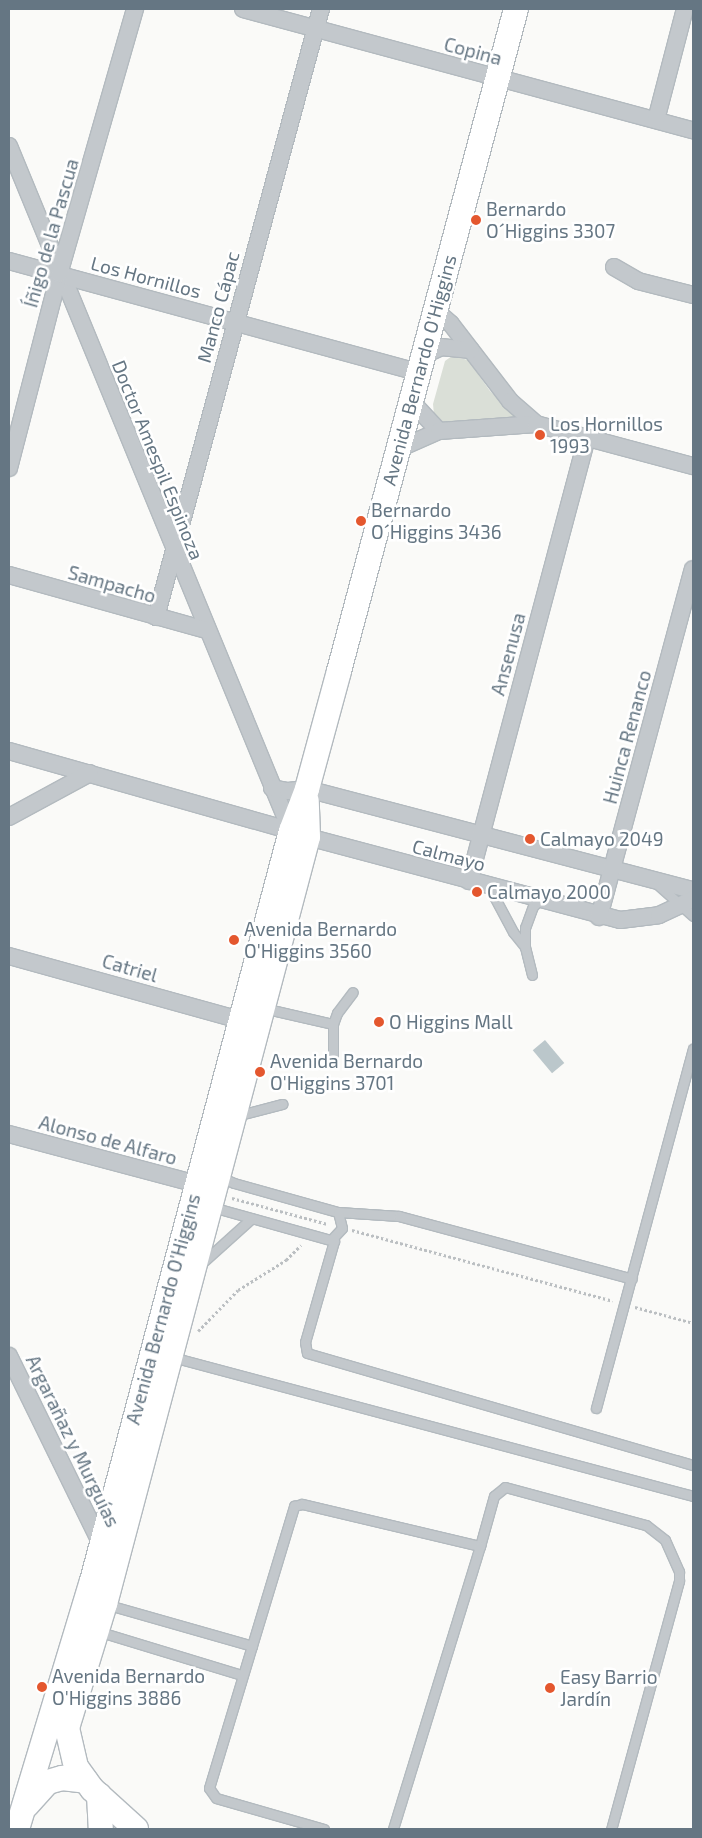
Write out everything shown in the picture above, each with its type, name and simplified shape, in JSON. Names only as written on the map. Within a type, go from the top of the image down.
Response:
[{"type":"main road","name":"Avenida Bernardo O'Higgins","points":[[92,1788],[70,1751],[67,1728],[105,1604],[194,1270],[249,1011],[299,834],[306,789],[516,9]]},
{"type":"main road","name":"Avenida Bernardo O'Higgins","points":[[19,1823],[92,1581],[101,1544],[234,1117],[249,1011]]},
{"type":"main road","points":[[92,1581],[89,1620],[96,1631]]},
{"type":"main road","points":[[19,1823],[32,1796],[48,1782],[62,1778],[92,1788],[136,1829]]},
{"type":"main road","points":[[92,1788],[101,1829]]},
{"type":"street","name":"Íñigo de la Pascua","points":[[9,468],[59,274],[135,9]]},
{"type":"street","name":"Copina","points":[[243,9],[693,130]]},
{"type":"street","name":"Manco Cápac","points":[[156,617],[321,9]]},
{"type":"street","points":[[656,120],[685,9]]},
{"type":"street","name":"Doctor Amespil Espinoza","points":[[9,146],[59,274],[272,788],[299,834]]},
{"type":"street","name":"Los Hornillos","points":[[9,261],[235,322],[419,364]]},
{"type":"street","points":[[614,267],[638,281],[693,295]]},
{"type":"street","points":[[435,310],[471,350],[510,401],[536,424]]},
{"type":"street","points":[[419,364],[441,347],[471,350]]},
{"type":"street","points":[[410,400],[439,431]]},
{"type":"street","points":[[396,450],[439,431],[536,424],[693,466]]},
{"type":"street","name":"Ansenusa","points":[[469,881],[586,438]]},
{"type":"street","name":"Huinca Renanco","points":[[599,917],[693,568]]},
{"type":"street","name":"Sampacho","points":[[9,576],[206,630]]},
{"type":"street","name":"Calmayo","points":[[9,751],[599,917],[636,920],[689,907]]},
{"type":"street","points":[[9,817],[90,773]]},
{"type":"street","points":[[272,788],[288,791],[306,789]]},
{"type":"street","name":"Calmayo","points":[[306,789],[693,890]]},
{"type":"street","name":"Catriel","points":[[9,956],[249,1011]]},
{"type":"street","name":"Alonso de Alfaro","points":[[9,1134],[210,1193]]},
{"type":"street","name":"Argarañaz y Murguías","points":[[9,1356],[101,1544]]},
{"type":"lane","points":[[651,879],[689,907]]},
{"type":"lane","points":[[489,887],[513,932],[525,947]]},
{"type":"lane","points":[[532,975],[525,947],[527,919],[540,900]]},
{"type":"lane","points":[[333,1061],[333,1024],[336,1013],[353,992]]},
{"type":"lane","points":[[249,1011],[333,1024]]},
{"type":"lane","points":[[596,1408],[693,1049]]},
{"type":"lane","points":[[234,1117],[282,1104]]},
{"type":"lane","points":[[210,1193],[234,1183],[338,1212],[399,1216],[632,1279]]},
{"type":"lane","points":[[210,1193],[252,1218],[333,1241]]},
{"type":"lane","points":[[338,1212],[342,1228],[333,1241],[306,1342],[307,1353],[693,1465]]},
{"type":"lane","points":[[194,1270],[252,1218]]},
{"type":"lane","points":[[171,1356],[693,1496]]},
{"type":"lane","points":[[393,1829],[494,1496],[505,1487],[646,1525],[665,1540],[678,1572],[679,1581],[611,1829]]},
{"type":"lane","points":[[324,1829],[216,1798],[210,1793],[211,1780],[294,1506],[302,1504],[480,1546]]},
{"type":"lane","points":[[105,1604],[252,1646]]},
{"type":"lane","points":[[96,1631],[242,1675]]},
{"type":"path","points":[[210,1193],[693,1323]]},
{"type":"path","points":[[196,1333],[238,1290],[286,1260],[303,1243],[309,1219]]},
{"type":"shaded area","points":[[452,356],[468,360],[490,391],[523,421],[441,424],[434,415],[433,404],[445,361]]},
{"type":"shaded area","points":[[545,1040],[564,1063],[552,1073],[533,1050]]},
{"type":"place","name":"Bernardo O´Higgins 3307","points":[[476,220]]},
{"type":"place","name":"Los Hornillos 1993","points":[[540,435]]},
{"type":"place","name":"Bernardo O´Higgins 3436","points":[[361,521]]},
{"type":"place","name":"Calmayo 2049","points":[[530,839]]},
{"type":"place","name":"Calmayo 2000","points":[[477,892]]},
{"type":"place","name":"Avenida Bernardo O'Higgins 3560","points":[[234,940]]},
{"type":"place","name":"O Higgins Mall","points":[[379,1022]]},
{"type":"place","name":"Avenida Bernardo O'Higgins 3701","points":[[260,1072]]},
{"type":"place","name":"Avenida Bernardo O'Higgins 3886","points":[[42,1687]]},
{"type":"place","name":"Easy Barrio Jardín","points":[[550,1688]]}]
